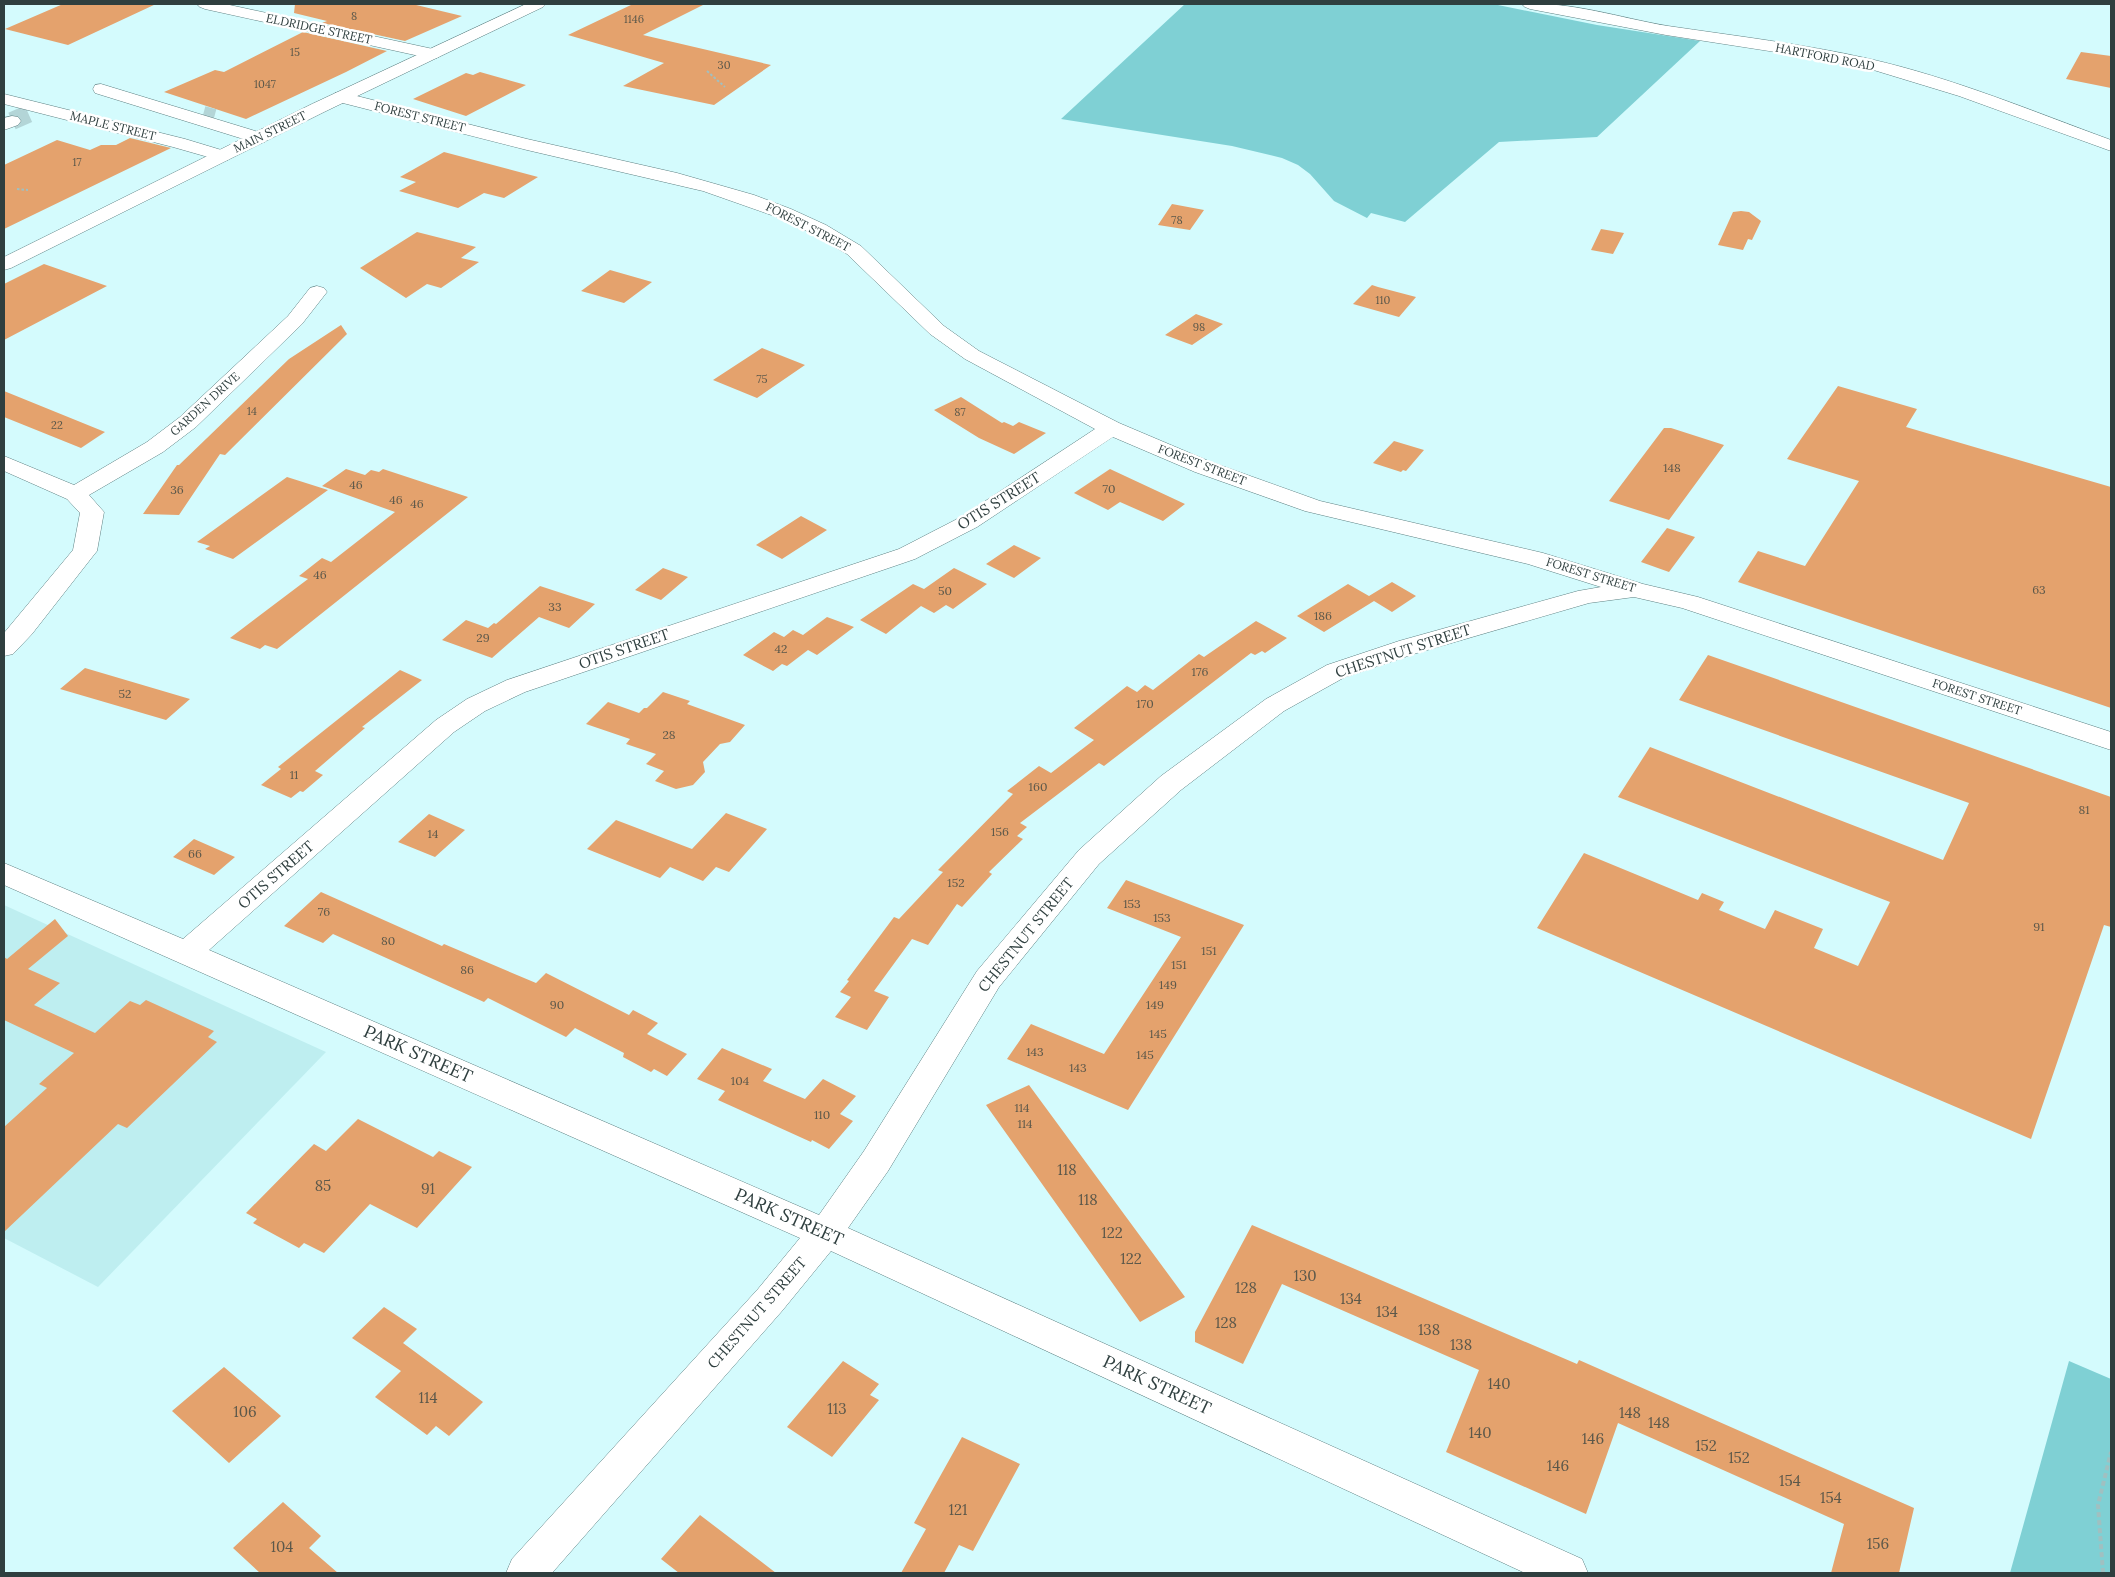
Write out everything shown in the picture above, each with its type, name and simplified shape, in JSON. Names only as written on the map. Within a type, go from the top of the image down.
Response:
[{"type":"street","name":"ELDRIDGE STREET","points":[[205,4],[433,54]]},
{"type":"street","name":"MAIN STREET","points":[[4,264],[341,97],[538,4]]},
{"type":"street","name":"HARTFORD ROAD","points":[[1530,4],[1666,30],[1808,52],[1870,64],[1965,92],[2111,146]]},
{"type":"street","points":[[112,86],[213,115],[265,135],[112,86]]},
{"type":"street","name":"FOREST STREET","points":[[341,97],[551,150],[700,184],[756,200],[782,211],[854,250],[937,330],[972,355],[1111,428],[1203,467],[1313,506],[1535,558],[1636,590],[1689,602],[2111,741]]},
{"type":"street","name":"MAPLE STREET","points":[[4,98],[179,143],[222,156]]},
{"type":"street","name":"GARDEN DRIVE","points":[[75,494],[155,447],[188,422],[295,320],[317,292]]},
{"type":"street","name":"OTIS STREET","points":[[187,953],[446,726],[476,705],[516,686],[907,554],[969,522],[1111,428]]},
{"type":"street","points":[[4,463],[75,494],[92,512],[85,551],[23,628],[4,648]]},
{"type":"street","name":"CHESTNUT STREET","points":[[526,1573],[770,1300],[825,1233],[876,1161],[988,979],[1089,857],[1171,783],[1275,705],[1336,671],[1408,647],[1587,596],[1636,590]]},
{"type":"street","name":"PARK STREET","points":[[4,873],[825,1233],[1568,1573]]},
{"type":"path","points":[[708,71],[726,87]]},
{"type":"path","points":[[16,189],[28,190]]},
{"type":"path","points":[[2104,1573],[2098,1505],[2111,1452]]},
{"type":"shaded area","points":[[1185,4],[1493,4],[1597,25],[1700,41],[1597,137],[1499,142],[1405,222],[1371,213],[1367,218],[1334,201],[1310,174],[1298,165],[1282,158],[1232,146],[1061,119]]},
{"type":"shaded area","points":[[4,905],[326,1052],[98,1287],[4,1238]]},
{"type":"shaded area","points":[[2069,1361],[2111,1379],[2111,1573],[2010,1573]]},
{"type":"building","points":[[63,4],[156,4],[68,45],[5,29]]},
{"type":"building","points":[[295,4],[412,4],[462,16],[405,41],[322,23],[327,21],[294,13]]},
{"type":"building","points":[[633,4],[705,4],[643,35],[771,65],[714,105],[623,86],[664,63],[568,35]]},
{"type":"building","points":[[303,32],[387,51],[246,119],[164,92],[215,70],[224,72]]},
{"type":"building","points":[[2081,52],[2111,56],[2111,88],[2066,79]]},
{"type":"building","points":[[480,72],[526,85],[466,116],[413,99],[466,73],[473,75]]},
{"type":"building","points":[[130,138],[171,148],[4,229],[4,165],[57,140],[90,150],[101,145],[116,145]]},
{"type":"building","points":[[444,152],[538,177],[504,198],[484,193],[458,208],[399,191],[416,182],[400,177]]},
{"type":"building","points":[[1172,204],[1204,210],[1190,230],[1158,225]]},
{"type":"building","points":[[1733,212],[1749,212],[1761,221],[1752,240],[1748,239],[1743,250],[1718,245]]},
{"type":"building","points":[[1601,229],[1624,233],[1613,254],[1591,250]]},
{"type":"building","points":[[417,232],[476,247],[461,258],[479,262],[441,288],[427,284],[406,298],[360,268]]},
{"type":"building","points":[[44,264],[107,286],[4,340],[4,284]]},
{"type":"building","points":[[610,270],[652,282],[624,303],[581,291]]},
{"type":"building","points":[[1372,285],[1416,297],[1399,317],[1353,304]]},
{"type":"building","points":[[1196,314],[1223,324],[1192,345],[1165,335]]},
{"type":"building","points":[[341,325],[347,334],[225,455],[220,454],[179,515],[143,514],[177,465],[289,359]]},
{"type":"building","points":[[762,348],[805,365],[757,398],[713,380]]},
{"type":"building","points":[[1838,386],[1917,409],[1906,427],[2111,487],[2111,708],[1738,582],[1758,551],[1805,566],[1859,481],[1787,459]]},
{"type":"building","points":[[4,391],[105,432],[81,448],[4,417]]},
{"type":"building","points":[[961,397],[1002,423],[1013,426],[1019,422],[1046,433],[1014,454],[979,438],[934,410]]},
{"type":"building","points":[[1664,428],[1671,428],[1724,445],[1669,520],[1609,501]]},
{"type":"building","points":[[1394,441],[1424,450],[1406,471],[1403,470],[1401,472],[1373,463]]},
{"type":"building","points":[[346,469],[365,475],[371,470],[379,472],[383,469],[468,497],[277,649],[265,645],[260,649],[230,638],[308,579],[299,576],[322,558],[331,562],[395,512],[322,486]]},
{"type":"building","points":[[1110,469],[1185,504],[1163,521],[1120,502],[1108,510],[1074,493]]},
{"type":"building","points":[[287,477],[328,490],[233,559],[205,549],[210,546],[197,542]]},
{"type":"building","points":[[801,516],[827,530],[782,559],[756,545]]},
{"type":"building","points":[[1667,528],[1695,537],[1669,572],[1641,562]]},
{"type":"building","points":[[1014,545],[1041,558],[1014,578],[986,564]]},
{"type":"building","points":[[663,568],[688,577],[661,600],[635,590]]},
{"type":"building","points":[[954,568],[987,584],[953,609],[946,605],[934,613],[921,606],[886,634],[860,620],[913,584],[924,589]]},
{"type":"building","points":[[1392,582],[1416,596],[1392,612],[1374,601],[1324,632],[1297,616],[1348,584],[1369,596]]},
{"type":"building","points":[[540,586],[595,604],[569,628],[539,617],[492,658],[442,640],[466,620],[488,628],[494,623],[496,624]]},
{"type":"building","points":[[827,617],[854,627],[817,655],[808,650],[787,666],[782,664],[773,671],[743,655],[774,632],[784,637],[793,630],[803,635]]},
{"type":"building","points":[[1256,621],[1287,638],[1265,653],[1262,651],[1255,655],[1251,653],[1104,766],[1099,763],[1020,823],[1027,827],[1017,836],[1023,839],[989,872],[992,874],[962,907],[957,904],[928,945],[912,939],[874,991],[889,997],[867,1030],[835,1017],[851,997],[840,992],[849,981],[847,980],[894,917],[899,919],[943,872],[938,870],[1013,794],[1007,791],[1039,766],[1051,773],[1094,740],[1074,728],[1127,686],[1137,692],[1145,685],[1153,690],[1199,654],[1204,657]]},
{"type":"building","points":[[1708,655],[2111,797],[2111,927],[2104,925],[2031,1139],[1537,928],[1584,853],[1698,900],[1702,893],[1724,902],[1719,910],[1765,929],[1775,910],[1823,929],[1814,948],[1858,966],[1890,902],[1618,797],[1650,747],[1943,860],[1969,803],[1679,700]]},
{"type":"building","points":[[85,668],[190,699],[166,720],[60,689]]},
{"type":"building","points":[[400,670],[422,680],[362,727],[365,728],[315,771],[323,775],[303,792],[300,791],[291,798],[261,785],[281,769],[278,767]]},
{"type":"building","points":[[663,692],[690,701],[687,704],[745,725],[730,742],[720,744],[703,762],[705,772],[693,785],[676,789],[655,781],[664,771],[646,764],[656,754],[626,744],[630,739],[586,724],[608,702],[639,713],[644,708],[647,708]]},
{"type":"building","points":[[726,813],[767,829],[729,872],[716,867],[703,881],[670,867],[660,878],[587,849],[616,820],[692,849]]},
{"type":"building","points":[[429,814],[465,830],[435,857],[398,842]]},
{"type":"building","points":[[194,839],[235,857],[214,875],[173,857]]},
{"type":"building","points":[[1126,880],[1244,925],[1128,1110],[1007,1059],[1031,1024],[1104,1054],[1181,937],[1107,908]]},
{"type":"building","points":[[321,892],[442,946],[444,944],[536,983],[546,973],[629,1015],[633,1010],[658,1023],[647,1034],[687,1054],[667,1076],[654,1069],[651,1072],[623,1057],[624,1053],[575,1028],[566,1037],[488,998],[484,1002],[333,934],[323,943],[284,926]]},
{"type":"building","points":[[55,919],[68,936],[28,969],[60,983],[34,1005],[95,1033],[130,1001],[140,1005],[146,1000],[214,1031],[208,1037],[217,1042],[127,1128],[118,1124],[4,1232],[4,1127],[47,1088],[39,1084],[74,1053],[4,1020],[4,957],[7,959]]},
{"type":"building","points":[[722,1048],[772,1069],[763,1081],[805,1099],[823,1079],[856,1096],[840,1114],[853,1121],[829,1149],[718,1100],[725,1091],[697,1079]]},
{"type":"building","points":[[1029,1085],[1185,1297],[1140,1322],[986,1105]]},
{"type":"building","points":[[358,1119],[433,1157],[439,1151],[472,1167],[417,1228],[370,1204],[324,1253],[304,1243],[299,1248],[253,1223],[257,1219],[246,1213],[314,1144],[326,1151]]},
{"type":"building","points":[[1252,1225],[1577,1364],[1579,1360],[1914,1508],[1899,1573],[1831,1573],[1844,1524],[1618,1423],[1586,1514],[1446,1452],[1479,1370],[1282,1284],[1243,1364],[1195,1342],[1195,1332]]},
{"type":"building","points":[[384,1307],[417,1329],[403,1343],[483,1402],[449,1436],[436,1426],[427,1435],[375,1397],[401,1371],[352,1338]]},
{"type":"building","points":[[843,1361],[879,1384],[870,1395],[879,1400],[832,1457],[787,1427]]},
{"type":"building","points":[[224,1367],[281,1416],[229,1463],[172,1411]]},
{"type":"building","points":[[962,1437],[1020,1464],[973,1551],[959,1545],[944,1573],[901,1573],[926,1529],[914,1523]]},
{"type":"building","points":[[283,1502],[321,1536],[309,1548],[338,1573],[260,1573],[233,1548]]},
{"type":"building","points":[[700,1515],[776,1573],[679,1573],[661,1559]]},
{"type":"tunnel","points":[[12,121],[30,113]]},
{"type":"tunnel","points":[[203,115],[214,118]]}]
